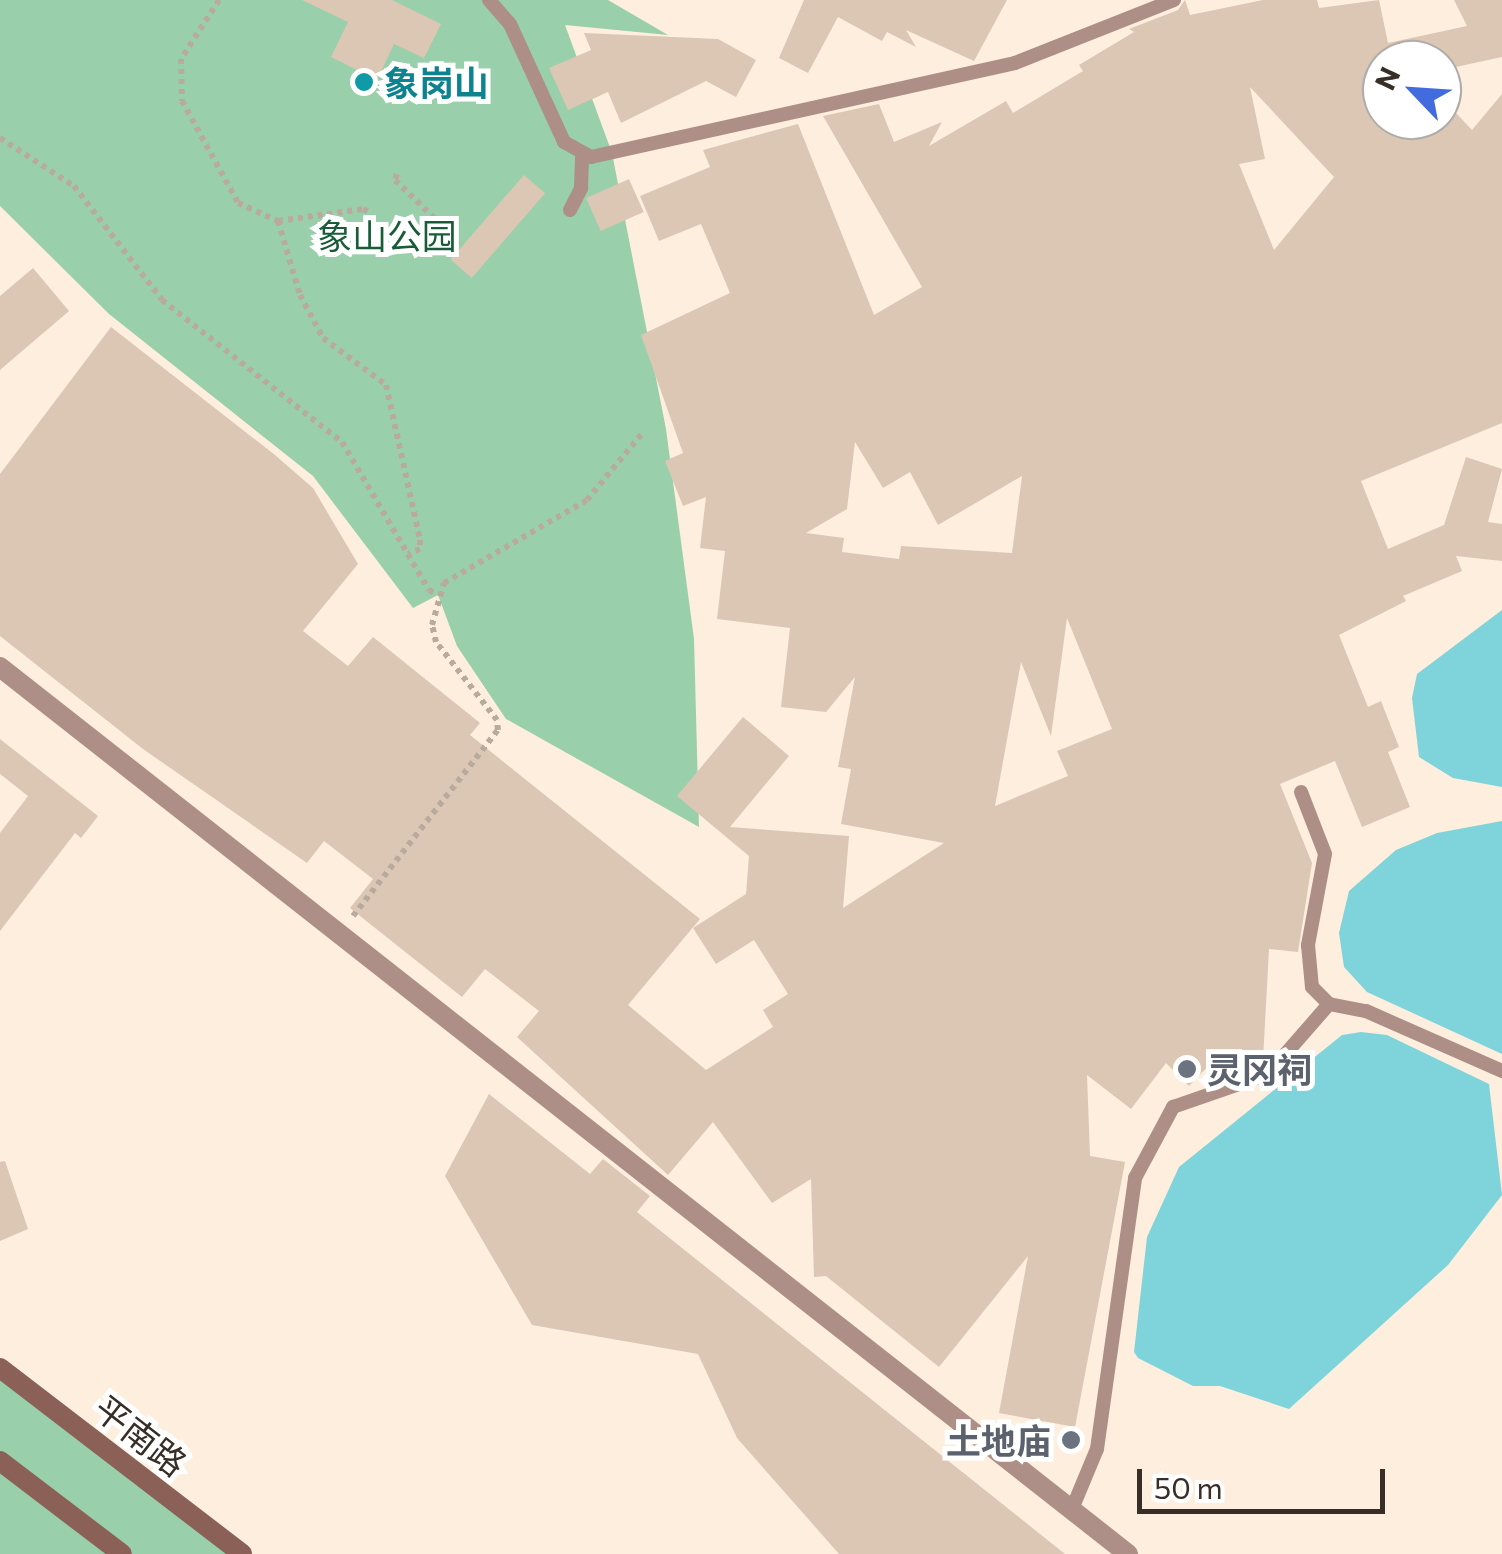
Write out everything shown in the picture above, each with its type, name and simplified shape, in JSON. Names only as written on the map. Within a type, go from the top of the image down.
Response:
[{"type":"main road","name":"平南路","points":[[0,1368],[242,1554]]},
{"type":"main road","points":[[0,1461],[122,1554]]},
{"type":"street","points":[[0,666],[1128,1554]]},
{"type":"lane","points":[[489,0],[510,24],[564,142],[582,156],[1016,63],[1174,0]]},
{"type":"lane","points":[[570,210],[582,188],[582,156]]},
{"type":"lane","points":[[1301,792],[1324,854],[1308,944],[1312,986],[1329,1004],[1366,1011],[1502,1071]]},
{"type":"lane","points":[[1072,1509],[1098,1449],[1136,1178],[1174,1107],[1268,1074],[1329,1004]]},
{"type":"path","points":[[220,0],[181,59],[182,101],[238,203],[278,221],[363,208],[372,213]]},
{"type":"path","points":[[0,138],[74,186],[162,300],[342,442],[408,554],[438,595]]},
{"type":"path","points":[[398,174],[395,180],[458,241],[451,250]]},
{"type":"path","points":[[278,221],[300,294],[322,338],[386,385],[420,540],[420,548],[408,554]]},
{"type":"path","points":[[340,933],[498,730],[497,720],[436,642],[432,625],[438,595],[452,576],[587,500],[644,430]]},
{"type":"green space","name":"象山公园","points":[[0,0],[608,0],[668,35],[565,25],[612,153],[666,429],[694,639],[699,827],[506,719],[457,646],[438,595],[413,608],[313,476],[109,314],[0,206]]},
{"type":"green space","points":[[0,1368],[242,1554],[0,1554]]},
{"type":"water","points":[[1502,610],[1502,787],[1453,778],[1419,757],[1412,698],[1417,674]]},
{"type":"water","points":[[1502,821],[1502,1054],[1367,992],[1344,967],[1339,933],[1349,891],[1396,850],[1437,833]]},
{"type":"water","points":[[1342,1035],[1387,1035],[1489,1084],[1502,1195],[1448,1265],[1289,1409],[1220,1386],[1193,1386],[1138,1358],[1134,1352],[1147,1237],[1179,1167]]},
{"type":"building","points":[[302,0],[392,0],[441,24],[424,58],[394,44],[377,80],[331,57],[348,22]]},
{"type":"building","points":[[804,0],[1007,0],[974,61],[906,30],[916,47],[887,32],[882,41],[838,17],[808,73],[779,58]]},
{"type":"building","points":[[1185,0],[1190,15],[1263,0],[1317,0],[1319,8],[1379,0],[1387,40],[1362,40],[1362,140],[1462,140],[1462,119],[1472,130],[1502,94],[1502,423],[1361,481],[1388,549],[1444,525],[1466,457],[1502,469],[1488,522],[1502,524],[1502,561],[1456,556],[1462,571],[1403,596],[1406,601],[1339,635],[1368,707],[1381,701],[1399,747],[1388,752],[1410,807],[1362,827],[1335,761],[1280,784],[1312,863],[1298,952],[1269,949],[1263,1060],[1220,1054],[1189,1086],[1166,1063],[1131,1109],[1087,1075],[1090,1156],[1125,1162],[1075,1427],[999,1413],[1028,1256],[939,1367],[826,1276],[814,1277],[811,1179],[772,1203],[713,1122],[668,1175],[517,1037],[539,1011],[485,969],[462,997],[350,908],[373,879],[324,841],[307,863],[143,749],[0,636],[0,474],[111,327],[275,455],[313,488],[358,564],[303,631],[348,666],[373,637],[480,723],[470,735],[700,919],[628,1005],[706,1070],[773,1027],[763,1010],[788,994],[754,940],[716,964],[693,928],[746,894],[749,856],[677,796],[743,717],[789,756],[730,827],[849,836],[843,908],[944,843],[841,824],[851,769],[838,767],[855,677],[826,712],[781,707],[790,628],[717,619],[725,551],[700,548],[706,497],[683,506],[665,461],[683,453],[641,335],[730,293],[701,224],[659,241],[640,196],[710,167],[703,150],[798,124],[874,315],[922,287],[823,116],[879,104],[894,142],[942,122],[929,146],[1006,101],[1013,113],[1083,71],[1079,65],[1134,32],[1129,29],[1178,10]],"holes":[[[1250,87],[1334,177],[1274,250],[1239,164],[1265,159]],[[855,442],[883,488],[910,472],[938,525],[1022,476],[1012,553],[901,546],[899,559],[842,552],[844,538],[806,533],[847,509]],[[1067,618],[1112,729],[1057,751],[1068,776],[995,806],[1021,662],[1051,736]]]},
{"type":"building","points":[[1454,0],[1502,0],[1502,57],[1462,66],[1462,40],[1402,40],[1467,26]]},
{"type":"building","points":[[584,33],[718,39],[756,60],[736,97],[706,81],[621,123],[608,92],[568,110],[549,68],[591,50]]},
{"type":"building","points":[[524,175],[545,193],[472,278],[451,260]]},
{"type":"building","points":[[629,179],[644,212],[601,231],[586,198]]},
{"type":"building","points":[[33,268],[69,311],[0,370],[0,296]]},
{"type":"building","points":[[0,739],[98,816],[81,838],[75,833],[0,931],[0,833],[28,796],[0,774]]},
{"type":"building","points":[[489,1094],[590,1174],[603,1159],[650,1196],[637,1212],[1065,1554],[839,1554],[737,1438],[698,1354],[532,1325],[445,1176]]},
{"type":"building","points":[[5,1161],[28,1229],[0,1241],[0,1162]]},
{"type":"place","name":"象岗山","points":[[364,82]]},
{"type":"place","name":"灵冈祠","points":[[1187,1069]]},
{"type":"place","name":"土地庙","points":[[1071,1440]]}]
